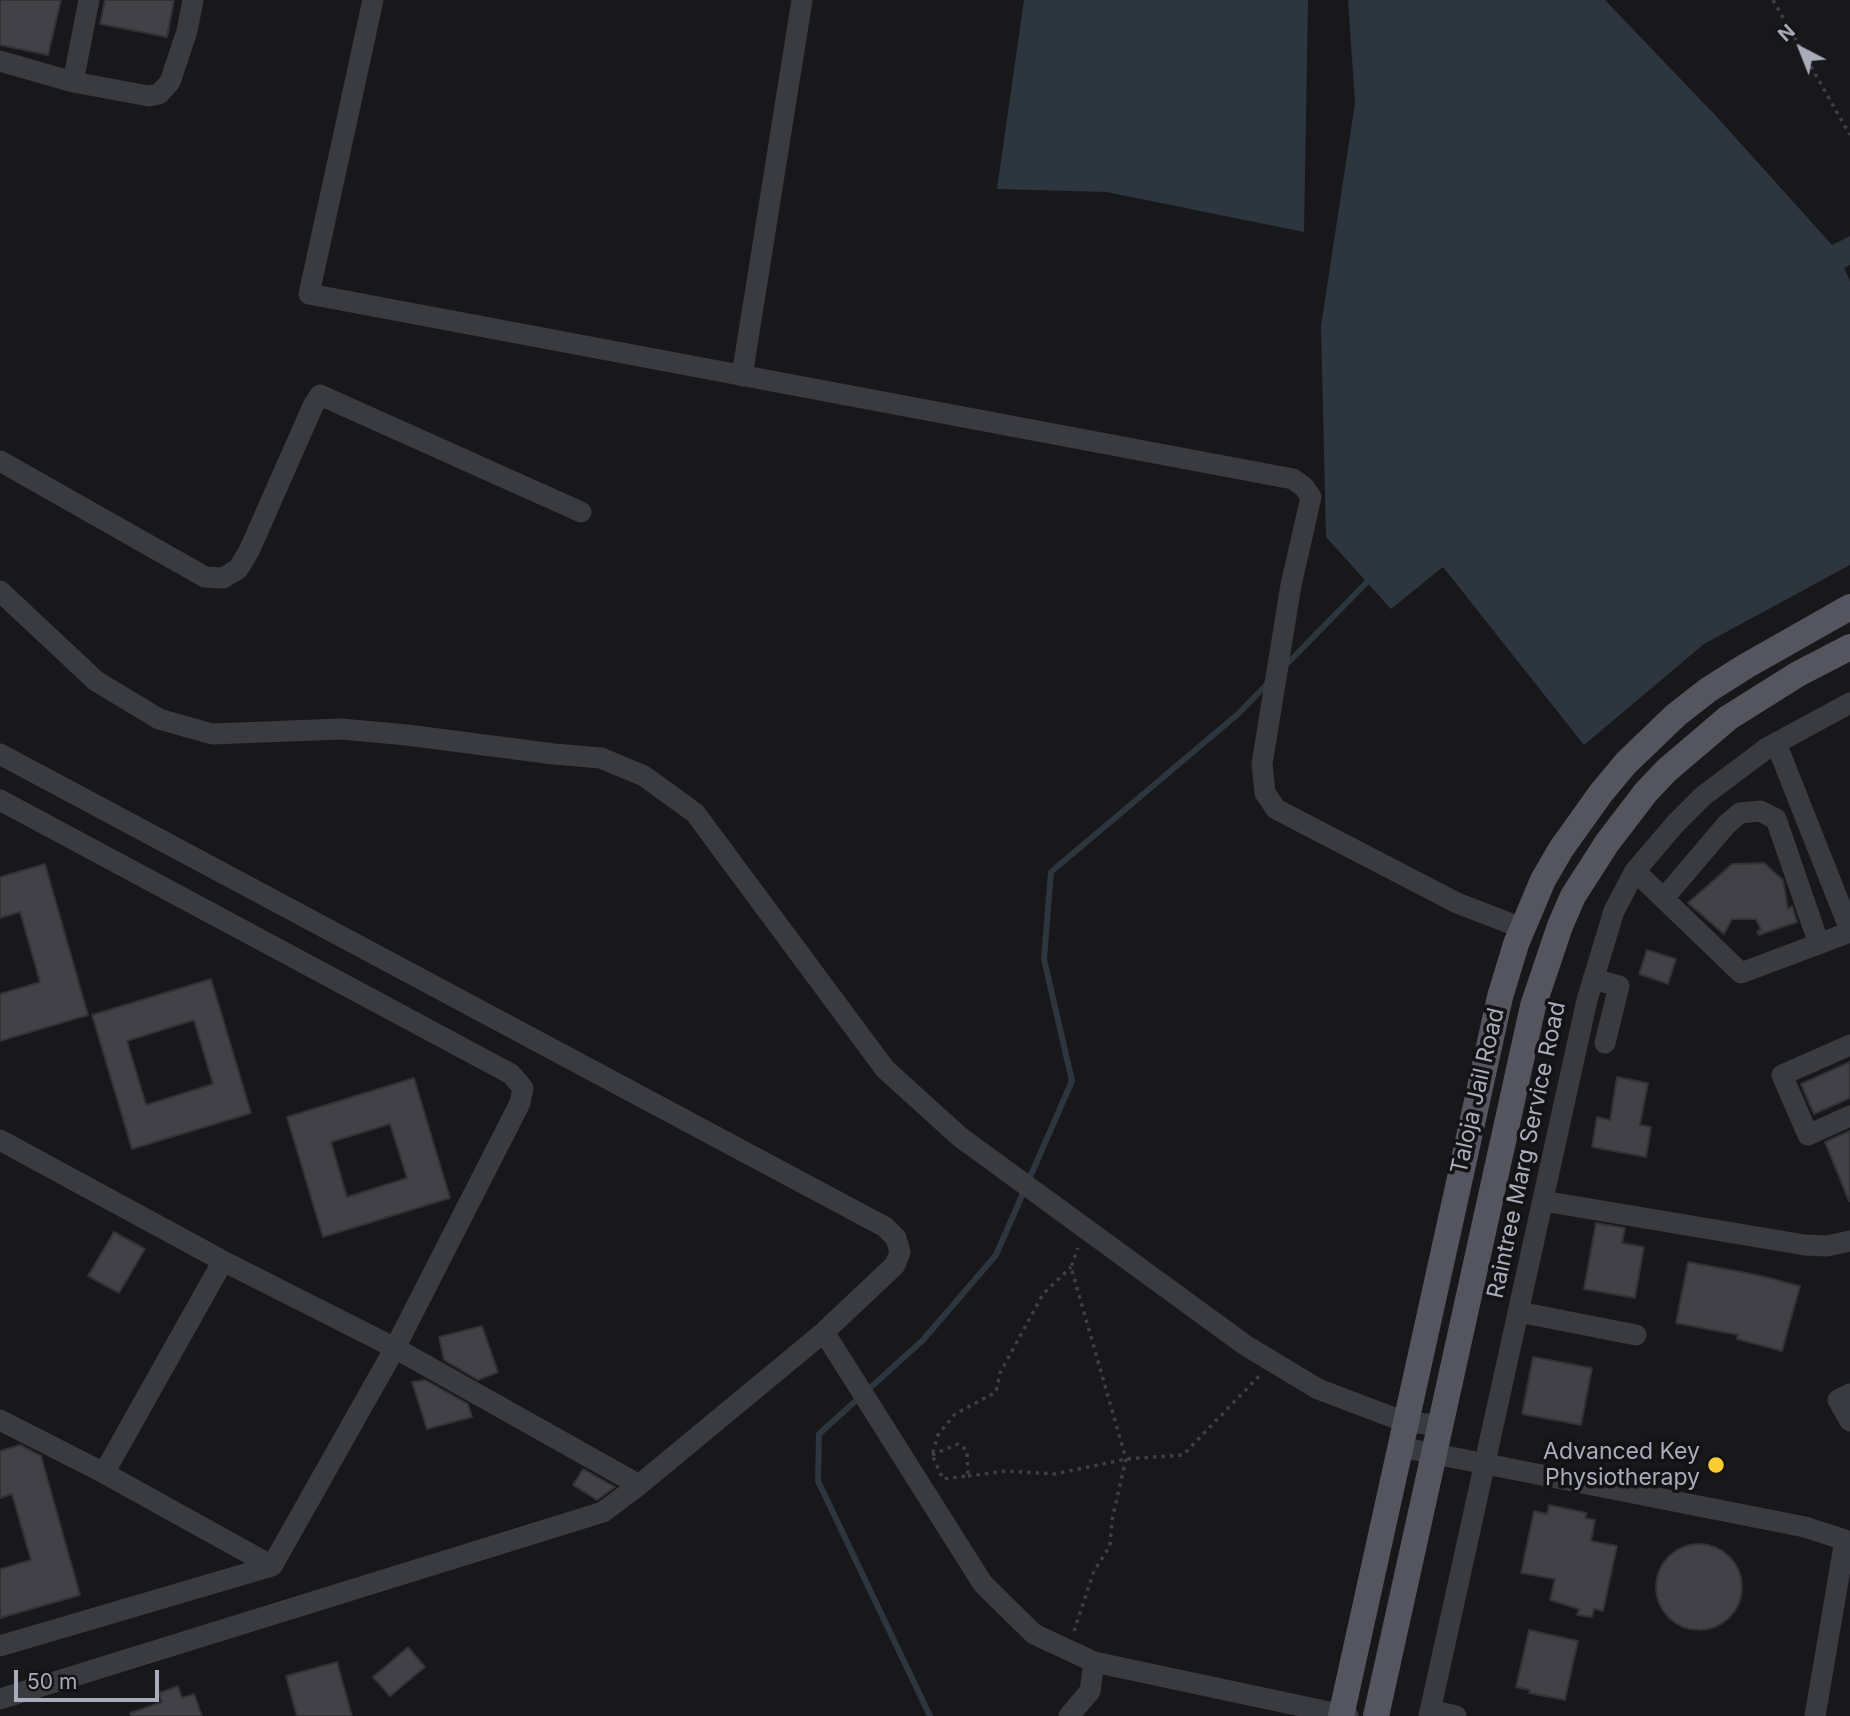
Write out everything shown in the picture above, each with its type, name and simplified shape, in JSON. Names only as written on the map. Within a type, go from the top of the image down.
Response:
[{"type":"main road","name":"Taloja Jail Road","points":[[1343,1716],[1402,1435],[1500,997],[1522,928],[1543,880],[1561,849],[1601,793],[1643,745],[1676,715],[1708,690],[1781,644],[1850,607]]},
{"type":"main road","name":"Taloja Jail Road","points":[[1376,1716],[1533,1006],[1549,955],[1573,896],[1628,814],[1646,792],[1699,741],[1764,695],[1850,647]]},
{"type":"street","points":[[74,82],[89,0]]},
{"type":"street","points":[[0,61],[74,82],[149,96],[159,94],[170,82],[187,30],[193,0]]},
{"type":"street","points":[[373,0],[309,294],[1293,479],[1304,486],[1311,497],[1291,585],[1262,764],[1265,793],[1276,809],[1457,903],[1522,928]]},
{"type":"street","points":[[742,376],[802,0]]},
{"type":"street","points":[[0,461],[205,578],[223,578],[238,569],[320,396],[581,512]]},
{"type":"street","points":[[0,592],[96,681],[159,719],[212,734],[341,729],[407,735],[601,758],[644,776],[695,813],[885,1069],[960,1137],[1245,1345],[1434,1453],[1805,1528],[1848,1540],[1815,1716]]},
{"type":"street","name":"Raintree Marg Service Road","points":[[1429,1713],[1593,979],[1614,911],[1634,871],[1703,796],[1776,743],[1850,704]]},
{"type":"street","points":[[1634,871],[1741,973],[1850,931],[1776,743]]},
{"type":"street","points":[[0,754],[885,1227],[895,1238],[900,1252],[895,1265],[824,1332],[603,1512],[0,1699]]},
{"type":"street","points":[[0,800],[517,1079],[523,1088],[520,1103],[394,1348],[272,1566],[0,1646]]},
{"type":"street","points":[[1664,898],[1727,824],[1740,813],[1760,811],[1776,819],[1819,944]]},
{"type":"street","points":[[1593,979],[1619,986],[1605,1043]]},
{"type":"street","points":[[1850,1045],[1782,1075],[1808,1135],[1850,1116]]},
{"type":"street","points":[[0,1140],[223,1261],[394,1348],[639,1485]]},
{"type":"street","points":[[1543,1201],[1805,1245],[1827,1246],[1850,1241]]},
{"type":"street","points":[[104,1473],[223,1261]]},
{"type":"street","points":[[1519,1312],[1636,1335]]},
{"type":"street","points":[[824,1332],[983,1584],[1034,1634],[1094,1662],[1343,1716]]},
{"type":"street","points":[[1850,1394],[1838,1400],[1850,1421]]},
{"type":"street","points":[[0,1420],[104,1473],[272,1566]]},
{"type":"street","points":[[1402,1435],[1440,1425]]},
{"type":"street","points":[[1069,1716],[1090,1691],[1094,1662]]},
{"type":"street","points":[[1429,1713],[1456,1716]]},
{"type":"path","points":[[1773,0],[1850,135]]},
{"type":"path","points":[[1086,1229],[1071,1267],[1043,1294],[1000,1373],[996,1392],[955,1414],[938,1435],[932,1455],[943,1479],[1006,1471],[1055,1474],[1126,1459],[1183,1455],[1273,1362]]},
{"type":"path","points":[[1069,1650],[1094,1571],[1110,1546],[1112,1520],[1126,1459],[1071,1267]]},
{"type":"path","points":[[932,1455],[958,1444],[967,1450],[968,1476]]},
{"type":"shaded area","points":[[1024,0],[1308,0],[1304,232],[1106,192],[997,189]]},
{"type":"shaded area","points":[[1348,0],[1605,0],[1716,116],[1832,245],[1850,236],[1850,265],[1844,268],[1850,281],[1850,565],[1704,644],[1584,745],[1443,567],[1391,609],[1326,537],[1321,326],[1355,103]]},
{"type":"building","points":[[0,0],[61,0],[48,55],[0,45]]},
{"type":"building","points":[[105,0],[174,0],[167,37],[100,24]]},
{"type":"building","points":[[1764,863],[1783,880],[1788,909],[1792,906],[1797,922],[1759,935],[1757,932],[1761,930],[1756,919],[1732,919],[1724,934],[1688,903],[1732,864]]},
{"type":"building","points":[[45,864],[88,1015],[0,1041],[0,994],[40,982],[20,912],[0,918],[0,877]]},
{"type":"building","points":[[1647,950],[1676,959],[1668,984],[1639,974]]},
{"type":"building","points":[[211,979],[251,1113],[132,1149],[92,1015]],"holes":[[[194,1020],[213,1084],[146,1105],[127,1041]]]},
{"type":"building","points":[[1850,1062],[1850,1098],[1814,1114],[1801,1084]]},
{"type":"building","points":[[1617,1077],[1648,1083],[1640,1125],[1651,1127],[1646,1157],[1592,1147],[1597,1117],[1610,1120]]},
{"type":"building","points":[[414,1078],[450,1198],[323,1237],[287,1117]],"holes":[[[390,1124],[407,1178],[347,1197],[331,1142]]]},
{"type":"building","points":[[1850,1131],[1850,1201],[1849,1201],[1825,1142]]},
{"type":"building","points":[[1596,1223],[1625,1228],[1622,1243],[1644,1247],[1635,1298],[1584,1289]]},
{"type":"building","points":[[114,1232],[145,1249],[119,1293],[88,1276]]},
{"type":"building","points":[[1688,1262],[1800,1286],[1782,1351],[1737,1339],[1738,1335],[1676,1323]]},
{"type":"building","points":[[482,1326],[498,1372],[478,1380],[444,1360],[439,1337]]},
{"type":"building","points":[[1533,1357],[1592,1368],[1581,1425],[1522,1414]]},
{"type":"building","points":[[425,1380],[468,1404],[472,1417],[427,1429],[412,1382]]},
{"type":"building","points":[[20,1445],[41,1456],[80,1595],[0,1618],[0,1569],[31,1560],[12,1494],[0,1498],[0,1451]]},
{"type":"building","points":[[583,1469],[615,1487],[597,1500],[573,1485]]},
{"type":"building","points":[[1549,1505],[1587,1513],[1585,1518],[1595,1520],[1591,1541],[1617,1546],[1603,1611],[1594,1609],[1592,1617],[1577,1615],[1579,1609],[1550,1600],[1555,1579],[1521,1573],[1534,1511],[1547,1514]]},
{"type":"building","points":[[1699,1544],[1723,1551],[1735,1563],[1742,1587],[1735,1611],[1723,1623],[1699,1630],[1675,1623],[1663,1611],[1656,1587],[1663,1563],[1675,1551]]},
{"type":"building","points":[[1529,1630],[1578,1641],[1565,1700],[1529,1693],[1530,1690],[1516,1687]]},
{"type":"building","points":[[408,1647],[425,1667],[390,1696],[373,1677]]},
{"type":"building","points":[[337,1662],[352,1716],[297,1716],[286,1676]]},
{"type":"building","points":[[178,1686],[182,1698],[194,1694],[202,1716],[131,1716],[130,1713],[162,1702],[159,1693]]},
{"type":"waterway","points":[[1283,668],[1371,578]]},
{"type":"waterway","points":[[930,1716],[818,1481],[819,1434],[923,1340],[996,1255],[1072,1081],[1044,959],[1051,872],[1238,714],[1268,683]]},
{"type":"place","name":"Advanced Key Physiotherapy","points":[[1716,1465]]}]
